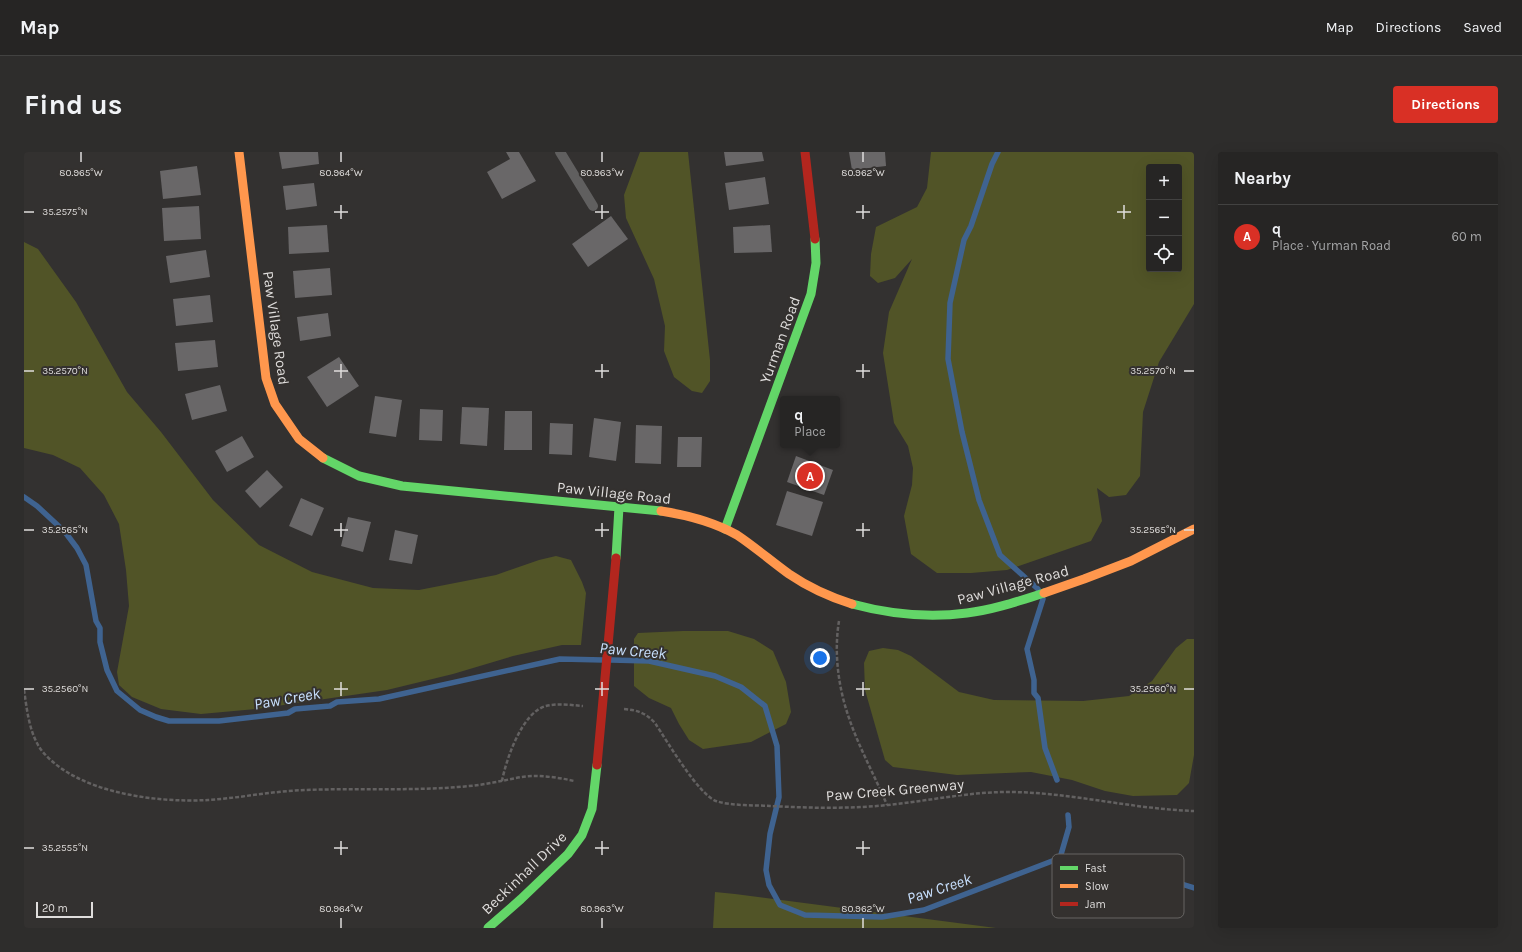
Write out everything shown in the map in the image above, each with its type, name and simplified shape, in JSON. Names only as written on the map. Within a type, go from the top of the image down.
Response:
[{"type":"street","name":"Paw Village Road","points":[[239,152],[266,378],[275,404],[299,439],[326,460],[359,476],[402,486],[658,510],[692,516],[725,529],[748,543],[777,565],[809,586],[856,606],[915,616],[964,614],[1058,589],[1103,573],[1147,554],[1194,529]]},
{"type":"street","name":"Yurman Road","points":[[725,529],[811,294],[816,263],[815,233],[805,152]]},
{"type":"street","name":"Beckinhall Drive","points":[[488,928],[568,854],[582,835],[592,809],[600,744],[614,586],[619,507]]},
{"type":"lane","points":[[560,152],[593,206]]},
{"type":"path","points":[[839,621],[836,635],[836,655],[840,684],[847,712],[887,805]]},
{"type":"path","points":[[24,690],[27,711],[33,733],[42,749],[55,763],[70,774],[88,782],[129,795],[166,799],[207,800],[304,790],[442,788],[471,786],[534,776],[554,777],[574,781]]},
{"type":"path","points":[[502,781],[504,768],[515,739],[532,715],[544,706],[588,706]]},
{"type":"path","name":"Paw Creek Greenway","points":[[617,708],[638,711],[648,716],[696,784],[706,796],[716,801],[738,804],[828,808],[887,805],[967,794],[1007,792],[1035,793],[1138,807],[1194,812]]},
{"type":"green space","points":[[640,152],[688,152],[710,360],[710,381],[702,393],[692,391],[674,377],[664,351],[665,326],[654,279],[626,218],[624,195]]},
{"type":"green space","points":[[931,152],[1194,152],[1194,304],[1159,362],[1143,412],[1140,476],[1126,495],[1109,497],[1097,488],[1102,521],[1091,541],[1007,570],[971,573],[937,573],[911,554],[904,516],[912,485],[913,468],[908,446],[894,423],[883,353],[889,312],[912,259],[895,278],[878,283],[870,276],[871,254],[876,227],[917,207],[927,188]]},
{"type":"green space","points":[[24,242],[38,249],[76,302],[127,392],[161,432],[213,500],[259,545],[312,572],[373,588],[419,590],[496,575],[539,560],[556,556],[571,560],[586,593],[581,645],[562,645],[513,656],[453,674],[387,690],[256,709],[201,714],[161,709],[132,697],[119,685],[117,672],[129,606],[126,570],[119,524],[104,495],[80,468],[53,455],[24,448]]},
{"type":"green space","points":[[728,631],[754,639],[773,651],[786,682],[791,712],[786,724],[751,742],[703,749],[689,740],[671,708],[649,698],[634,686],[634,639],[638,633]]},
{"type":"green space","points":[[1187,639],[1194,639],[1194,755],[1189,783],[1177,795],[1133,796],[1105,791],[1072,780],[1031,772],[957,775],[893,767],[885,760],[865,690],[864,663],[869,651],[883,648],[898,650],[911,656],[959,692],[994,700],[1083,701],[1129,696],[1152,681],[1176,648]]},
{"type":"green space","points":[[715,892],[735,894],[996,928],[713,928]]},
{"type":"building","points":[[279,152],[318,152],[319,164],[282,169]]},
{"type":"building","points":[[506,152],[519,152],[536,181],[502,199],[487,172],[510,159]]},
{"type":"building","points":[[724,152],[762,152],[764,161],[726,166]]},
{"type":"building","points":[[849,152],[885,152],[886,166],[852,170]]},
{"type":"building","points":[[197,166],[201,195],[163,199],[160,171]]},
{"type":"building","points":[[765,177],[769,204],[729,210],[725,183]]},
{"type":"building","points":[[314,183],[317,206],[286,210],[283,186]]},
{"type":"building","points":[[199,206],[201,239],[164,241],[162,208]]},
{"type":"building","points":[[611,216],[628,239],[588,267],[572,244]]},
{"type":"building","points":[[327,225],[329,252],[289,254],[288,227]]},
{"type":"building","points":[[770,225],[772,252],[734,253],[733,227]]},
{"type":"building","points":[[206,250],[210,277],[170,283],[166,256]]},
{"type":"building","points":[[330,268],[332,295],[295,298],[293,271]]},
{"type":"building","points":[[210,295],[213,322],[176,326],[173,299]]},
{"type":"building","points":[[328,313],[331,336],[300,341],[297,317]]},
{"type":"building","points":[[215,340],[218,367],[178,371],[175,343]]},
{"type":"building","points":[[339,357],[359,386],[327,407],[307,377]]},
{"type":"building","points":[[220,385],[227,411],[192,420],[185,394]]},
{"type":"building","points":[[375,396],[402,400],[396,437],[369,433]]},
{"type":"building","points":[[462,407],[489,408],[487,446],[460,444]]},
{"type":"building","points":[[420,409],[443,410],[442,441],[419,440]]},
{"type":"building","points":[[505,411],[532,411],[532,450],[504,450]]},
{"type":"building","points":[[594,418],[621,422],[616,461],[589,457]]},
{"type":"building","points":[[550,423],[573,424],[572,455],[549,454]]},
{"type":"building","points":[[636,425],[662,426],[661,464],[635,463]]},
{"type":"building","points":[[242,436],[254,457],[227,472],[215,451]]},
{"type":"building","points":[[678,437],[702,437],[701,467],[677,467]]},
{"type":"building","points":[[796,456],[833,470],[824,495],[787,482]]},
{"type":"building","points":[[267,470],[283,487],[260,508],[245,491]]},
{"type":"building","points":[[787,491],[823,502],[812,536],[776,525]]},
{"type":"building","points":[[301,498],[324,508],[312,536],[289,526]]},
{"type":"building","points":[[348,517],[371,522],[363,552],[341,546]]},
{"type":"building","points":[[395,530],[418,535],[412,564],[389,560]]},
{"type":"waterway","points":[[998,152],[992,164],[971,226],[964,240],[950,303],[948,359],[962,432],[979,500],[1000,555],[1038,589]]},
{"type":"waterway","name":"Paw Creek","points":[[24,497],[37,506],[65,532],[77,548],[86,565],[96,621],[100,628],[100,642],[107,670],[117,691],[140,710],[169,721],[219,721],[288,713],[295,709],[330,706],[337,702],[379,699],[560,659],[603,660]]},
{"type":"waterway","points":[[1043,599],[1027,649],[1034,680],[1034,693],[1038,698],[1045,748],[1057,780]]},
{"type":"waterway","name":"Paw Creek","points":[[611,660],[649,661],[715,676],[741,687],[765,706],[777,746],[779,797],[770,834],[766,870],[769,885],[780,905],[805,915],[882,917],[924,910],[1052,861]]},
{"type":"waterway","points":[[1061,854],[1069,827],[1068,815]]},
{"type":"waterway","name":"Paw Creek","points":[[1184,885],[1194,888]]},
{"type":"traffic: fast","points":[[725,529],[811,294],[816,263],[815,239]]},
{"type":"traffic: fast","points":[[323,458],[359,476],[402,486],[661,511]]},
{"type":"traffic: fast","points":[[616,558],[619,507]]},
{"type":"traffic: fast","points":[[852,604],[895,613],[938,615],[977,612],[1044,593]]},
{"type":"traffic: fast","points":[[488,928],[568,854],[582,835],[592,809],[597,765]]},
{"type":"traffic: slow","points":[[239,152],[266,378],[275,404],[299,439],[323,458]]},
{"type":"traffic: slow","points":[[661,511],[700,520],[728,530],[744,540],[796,579],[819,591],[852,604]]},
{"type":"traffic: slow","points":[[1044,593],[1131,561],[1194,529]]},
{"type":"traffic: jam","points":[[805,152],[815,239]]},
{"type":"traffic: jam","points":[[597,765],[616,558]]},
{"type":"place","name":"q","points":[[810,476]]}]
